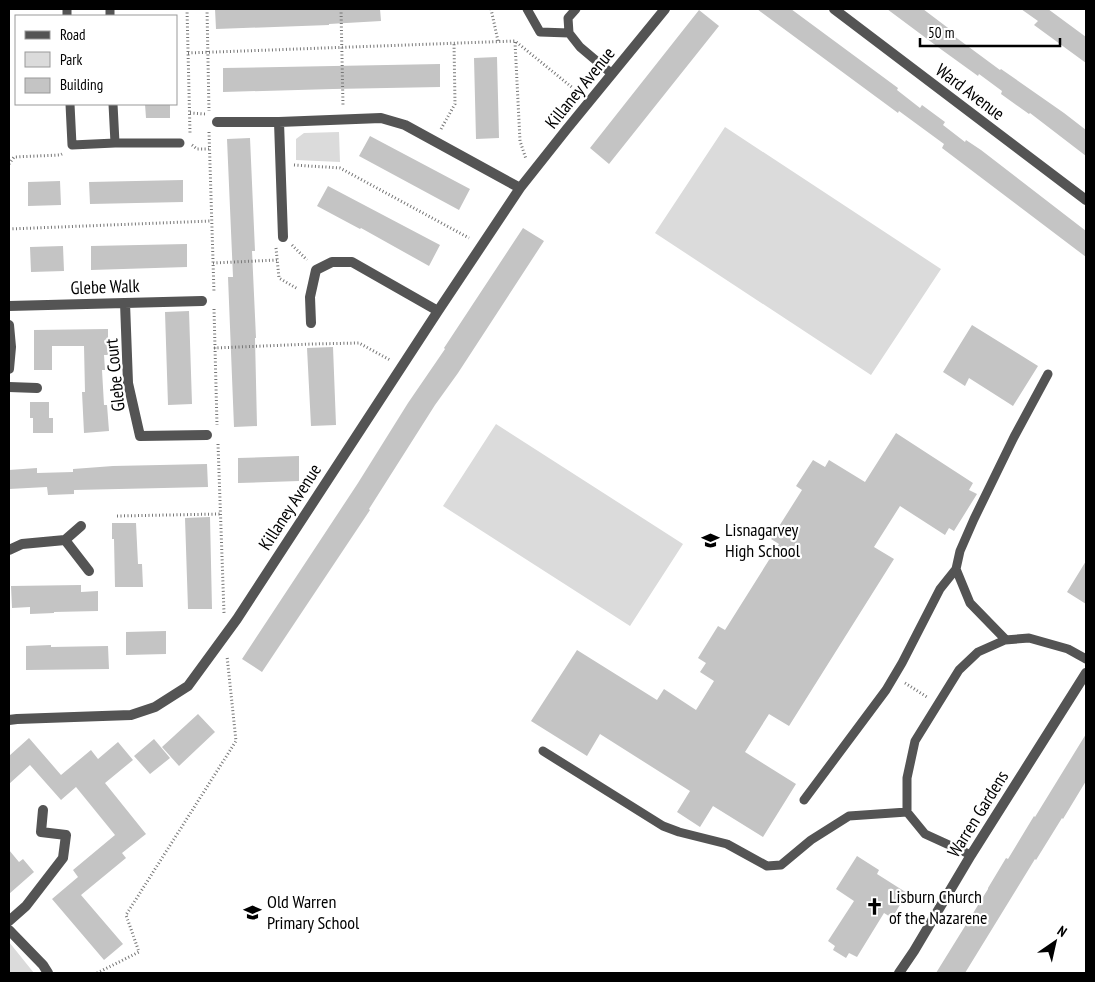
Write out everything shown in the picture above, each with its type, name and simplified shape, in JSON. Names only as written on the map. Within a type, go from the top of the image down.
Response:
[{"type":"street","name":"Killaney Avenue","points":[[9,720],[131,715],[155,707],[188,686],[242,611],[401,366],[520,188],[665,9]]},
{"type":"street","name":"Ward Avenue","points":[[834,9],[1086,200]]},
{"type":"street","points":[[213,123],[381,118],[405,124],[520,188]]},
{"type":"street","points":[[279,122],[283,237]]},
{"type":"street","points":[[311,323],[310,297],[316,270],[332,262],[352,262],[438,311]]},
{"type":"street","name":"Glebe Walk","points":[[9,306],[202,301]]},
{"type":"street","name":"Glebe Court","points":[[125,303],[128,383],[140,436],[212,435]]},
{"type":"street","points":[[9,324],[11,347],[9,369]]},
{"type":"street","points":[[9,387],[37,388]]},
{"type":"street","points":[[9,550],[22,544],[65,540],[80,526]]},
{"type":"street","points":[[65,540],[89,571]]},
{"type":"street","name":"Warren Gardens","points":[[898,973],[914,950],[970,855],[1086,674]]},
{"type":"street","points":[[9,921],[26,906],[63,858],[66,835],[41,832],[43,810]]},
{"type":"street","points":[[9,930],[43,965],[48,973]]},
{"type":"lane","points":[[527,9],[540,32],[569,32]]},
{"type":"lane","points":[[576,9],[568,18],[569,32],[580,47],[612,74]]},
{"type":"lane","points":[[70,105],[72,145],[180,143]]},
{"type":"lane","points":[[114,105],[115,143]]},
{"type":"lane","points":[[804,800],[886,690],[940,589],[956,569],[960,551],[974,519],[1014,437],[1048,374]]},
{"type":"lane","points":[[956,569],[970,604],[1006,640]]},
{"type":"lane","points":[[970,855],[925,834],[907,812],[907,778],[915,741],[959,670],[978,652],[1006,640],[1029,638],[1068,649],[1086,659]]},
{"type":"lane","points":[[543,751],[662,826],[678,832],[727,844],[766,866],[781,865],[811,840],[849,816],[907,812]]},
{"type":"path","points":[[187,9],[190,143],[197,150],[210,149]]},
{"type":"path","points":[[207,9],[209,114]]},
{"type":"path","points":[[341,9],[344,120]]},
{"type":"path","points":[[491,9],[498,41]]},
{"type":"path","points":[[188,53],[515,41],[590,101]]},
{"type":"path","points":[[515,41],[520,141],[531,174]]},
{"type":"path","points":[[434,141],[455,104],[454,43]]},
{"type":"path","points":[[212,435],[214,348],[210,149],[213,123]]},
{"type":"path","points":[[180,143],[190,143]]},
{"type":"path","points":[[9,164],[14,157],[60,155],[72,145]]},
{"type":"path","points":[[281,164],[340,168],[482,245]]},
{"type":"path","points":[[9,229],[211,221]]},
{"type":"path","points":[[310,297],[279,278],[276,248],[283,237],[316,270]]},
{"type":"path","points":[[213,263],[277,260]]},
{"type":"path","points":[[214,348],[358,343],[401,366]]},
{"type":"path","points":[[97,973],[139,952],[126,915],[236,741],[225,636],[218,444]]},
{"type":"path","points":[[117,516],[220,514]]},
{"type":"path","points":[[894,676],[938,704]]},
{"type":"green space","points":[[725,127],[941,269],[871,375],[655,233]]},
{"type":"green space","points":[[339,132],[340,162],[296,160],[296,139],[304,133]]},
{"type":"green space","points":[[496,424],[683,544],[630,626],[443,506]]},
{"type":"green space","points":[[9,942],[34,973],[9,973]]},
{"type":"building","points":[[215,9],[380,9],[381,21],[216,29]]},
{"type":"building","points":[[757,9],[791,9],[898,88],[897,90],[920,108],[922,105],[945,122],[943,125],[965,142],[966,140],[981,150],[1086,231],[1086,257],[942,148],[944,144],[899,111],[898,113]]},
{"type":"building","points":[[887,9],[923,9],[956,34],[954,36],[1000,70],[1064,113],[1086,130],[1086,156],[1030,113],[1001,94],[1002,91],[979,74],[978,76]]},
{"type":"building","points":[[1021,9],[1048,9],[1086,37],[1086,63],[1034,25],[1038,21]]},
{"type":"building","points":[[699,10],[719,26],[609,164],[590,148]]},
{"type":"building","points":[[497,57],[499,138],[476,139],[474,58]]},
{"type":"building","points":[[440,64],[440,87],[223,92],[223,68]]},
{"type":"building","points":[[145,105],[170,105],[170,118],[146,118]]},
{"type":"building","points":[[370,136],[470,189],[459,210],[359,156]]},
{"type":"building","points":[[250,138],[255,251],[252,251],[256,338],[257,426],[234,427],[228,277],[233,277],[227,139]]},
{"type":"building","points":[[183,180],[183,202],[90,204],[89,182]]},
{"type":"building","points":[[60,181],[61,205],[28,206],[28,182]]},
{"type":"building","points":[[328,186],[440,245],[429,266],[317,206]]},
{"type":"building","points":[[523,228],[544,241],[435,405],[370,510],[262,672],[242,659]]},
{"type":"building","points":[[187,244],[187,267],[91,270],[91,246]]},
{"type":"building","points":[[63,246],[64,271],[31,272],[30,247]]},
{"type":"building","points":[[189,311],[192,404],[168,405],[165,312]]},
{"type":"building","points":[[972,325],[1038,366],[1013,406],[969,378],[965,386],[943,372]]},
{"type":"building","points":[[108,329],[108,355],[104,355],[105,370],[102,370],[104,405],[107,405],[109,431],[84,433],[82,392],[85,392],[84,346],[52,346],[52,370],[34,370],[34,330]]},
{"type":"building","points":[[333,347],[336,425],[311,426],[307,348]]},
{"type":"building","points":[[30,402],[49,402],[49,418],[53,418],[53,433],[33,433],[33,418],[30,418]]},
{"type":"building","points":[[896,433],[973,483],[969,490],[977,494],[954,531],[949,528],[945,535],[900,506],[874,547],[894,559],[789,726],[769,714],[745,752],[796,784],[763,837],[713,806],[700,827],[677,812],[690,791],[600,734],[587,756],[531,721],[577,650],[657,700],[664,689],[696,710],[714,681],[700,672],[706,663],[698,658],[718,626],[725,630],[779,544],[771,539],[802,490],[796,486],[813,460],[825,467],[829,460],[865,482]]},
{"type":"building","points":[[299,456],[299,481],[238,483],[238,458]]},
{"type":"building","points":[[207,464],[208,487],[74,490],[74,494],[48,495],[47,487],[9,489],[9,470],[37,468],[37,473],[73,472],[73,469],[113,466]]},
{"type":"building","points":[[210,517],[212,609],[188,609],[185,518]]},
{"type":"building","points":[[112,523],[136,523],[138,564],[142,564],[143,587],[115,587]]},
{"type":"building","points":[[1086,561],[1086,604],[1067,592]]},
{"type":"building","points":[[81,585],[81,592],[98,591],[98,611],[30,614],[30,607],[12,608],[11,586]]},
{"type":"building","points":[[166,631],[166,654],[126,655],[126,632]]},
{"type":"building","points":[[51,645],[51,647],[108,646],[109,669],[26,670],[26,646]]},
{"type":"building","points":[[198,714],[215,732],[179,766],[162,747]]},
{"type":"building","points":[[1086,734],[1086,781],[1063,819],[1035,859],[965,973],[936,973],[1006,858],[1008,859]]},
{"type":"building","points":[[29,738],[61,775],[91,750],[98,759],[118,742],[133,760],[105,783],[146,834],[122,853],[126,858],[81,895],[123,944],[104,960],[52,899],[78,877],[73,870],[115,835],[76,787],[61,800],[30,765],[9,784],[9,756]]},
{"type":"building","points":[[154,739],[170,758],[150,774],[134,756]]},
{"type":"building","points":[[9,850],[19,862],[23,859],[34,872],[9,894]]},
{"type":"building","name":"Lisburn Church of the Nazarene","points":[[857,856],[879,870],[877,874],[907,893],[892,918],[884,913],[857,957],[849,953],[846,958],[833,950],[835,946],[828,941],[854,901],[836,889]]},
{"type":"place","name":"Lisnagarvey High School","points":[[711,540]]},
{"type":"place","name":"Lisburn Church of the Nazarene","points":[[875,907]]},
{"type":"place","name":"Old Warren Primary School","points":[[253,912]]}]
